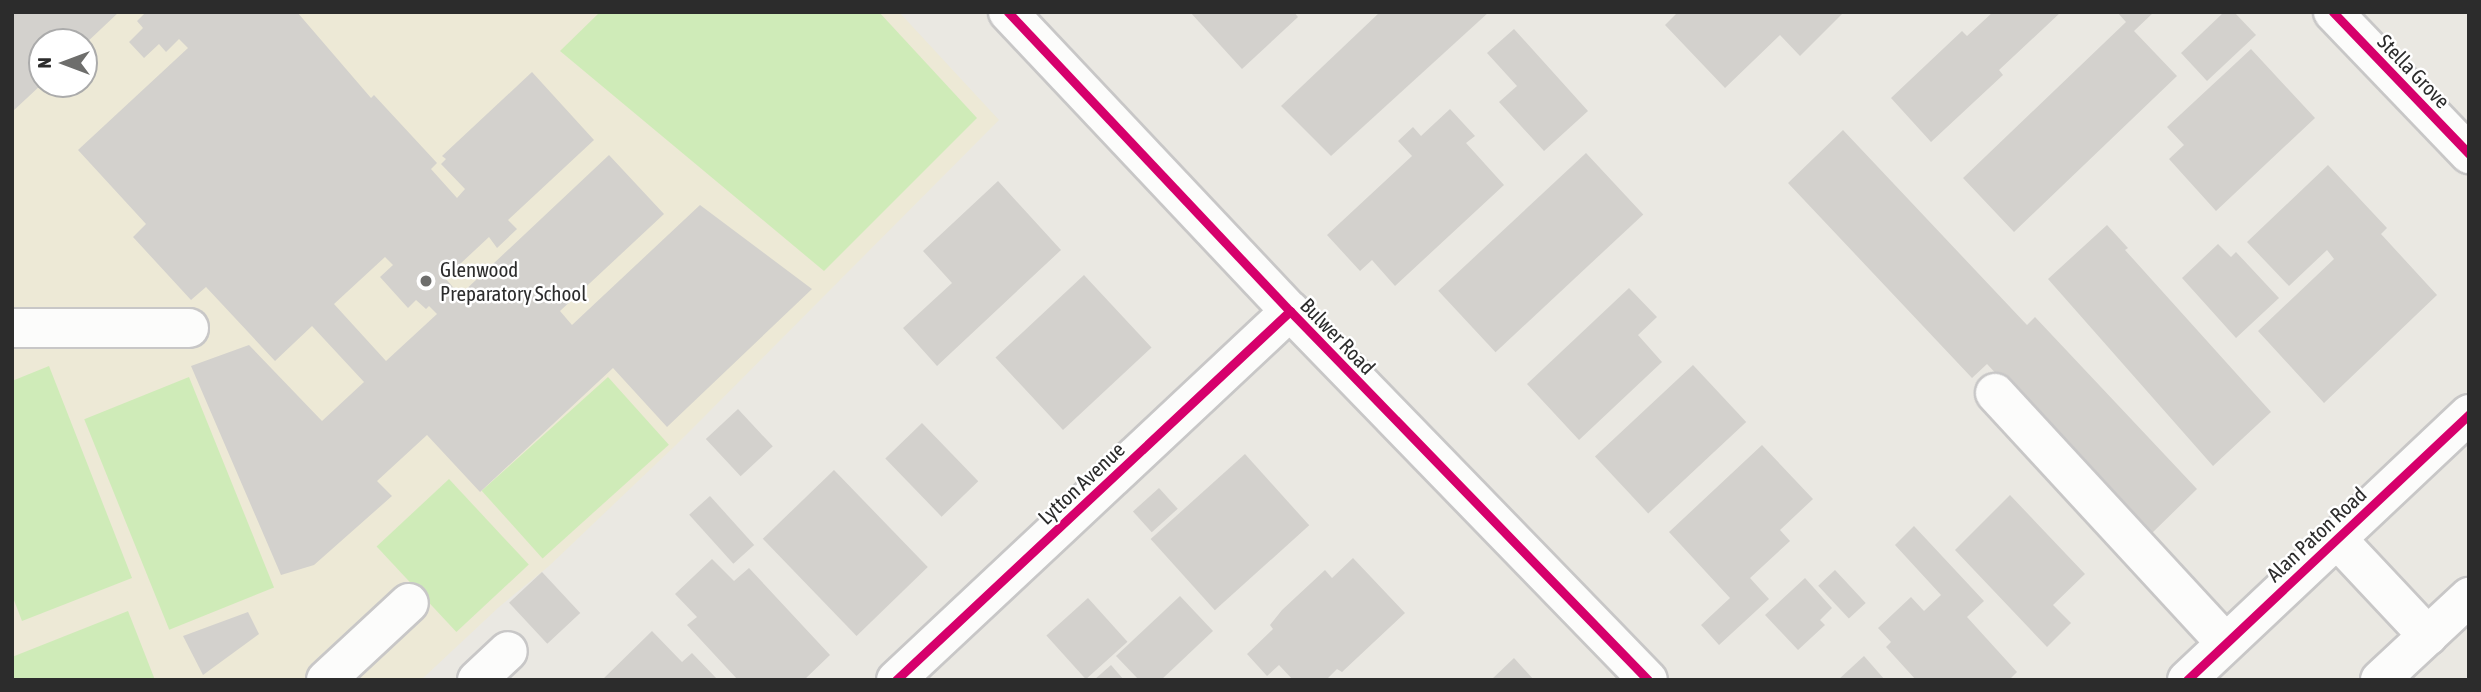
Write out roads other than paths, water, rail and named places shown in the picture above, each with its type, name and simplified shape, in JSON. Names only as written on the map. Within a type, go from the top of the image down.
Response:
[{"type":"street","name":"Bulwer Road","points":[[1008,12],[1290,312],[1648,680]]},
{"type":"street","name":"Stella Grove","points":[[2333,12],[2469,154]]},
{"type":"street","name":"Lytton Avenue","points":[[896,680],[1290,312]]},
{"type":"street","points":[[12,328],[189,328]]},
{"type":"street","points":[[1995,393],[2226,643]]},
{"type":"street","name":"Alan Paton Road","points":[[2187,680],[2469,414]]},
{"type":"street","points":[[2337,539],[2428,636]]},
{"type":"street","points":[[2380,680],[2469,597]]},
{"type":"street","points":[[326,680],[410,603]]},
{"type":"street","points":[[477,680],[508,651]]},
{"type":"place","name":"Glenwood Preparatory School","points":[[426,281]]}]
